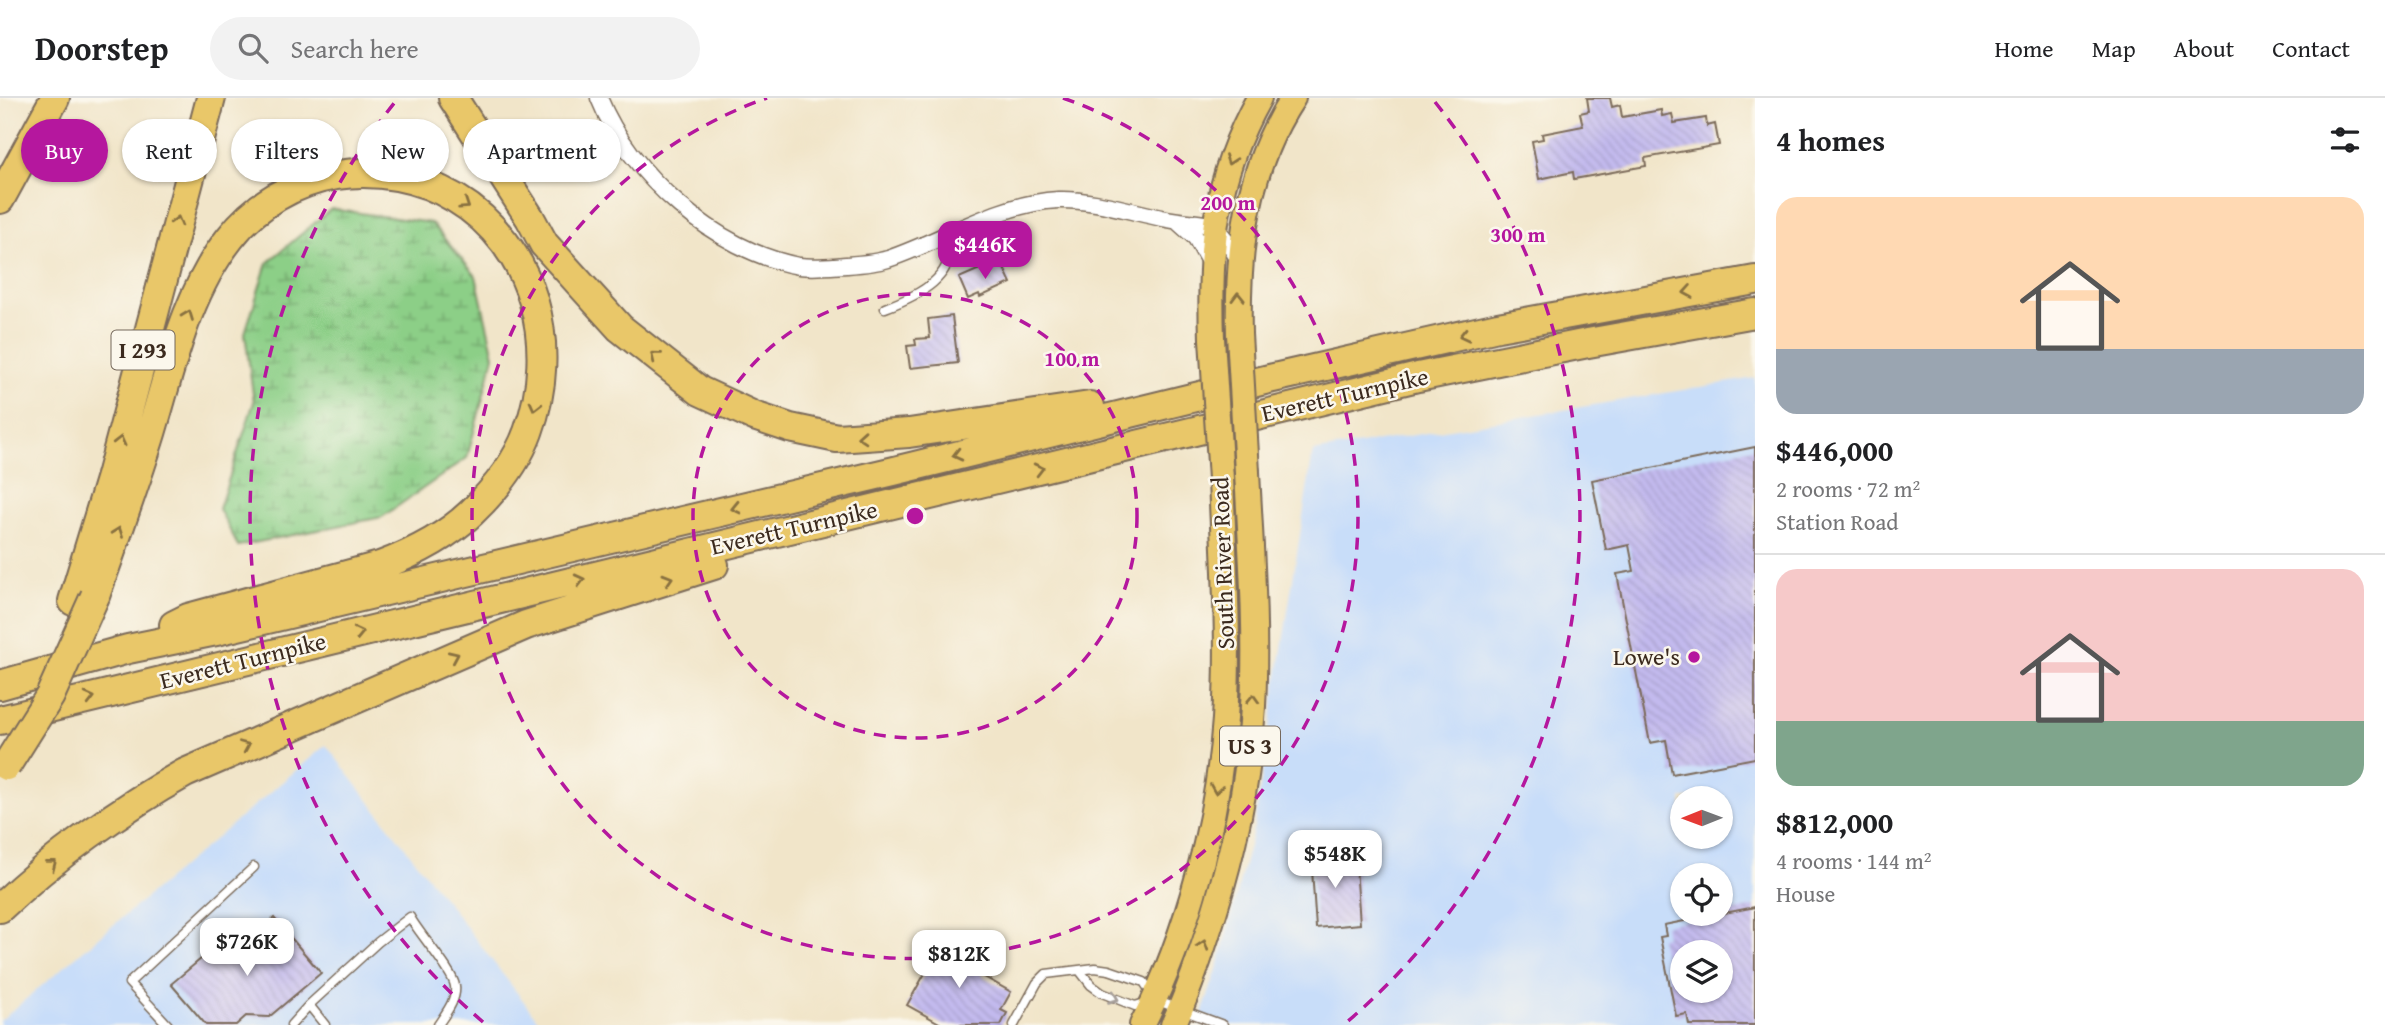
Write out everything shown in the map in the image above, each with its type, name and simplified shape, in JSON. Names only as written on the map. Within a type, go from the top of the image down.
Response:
[{"type":"highway","points":[[0,199],[55,98]]},
{"type":"highway","name":"I 293","points":[[3,772],[46,674],[84,598],[111,476],[211,98]]},
{"type":"highway","points":[[453,98],[544,244],[620,328],[701,391],[766,420],[837,438],[909,433],[1269,379]]},
{"type":"highway","points":[[84,598],[138,472],[188,314],[202,282],[220,252],[253,213],[282,193],[314,181],[347,174],[382,174],[415,180],[447,193],[476,212],[501,236],[520,265],[534,296],[541,330],[541,365],[537,399],[528,433],[512,462],[485,497],[469,514],[441,536],[405,556],[188,618],[128,649]]},
{"type":"highway","name":"Everett Turnpike","points":[[2,683],[128,649],[221,630],[907,468],[1269,379],[1498,327],[1755,281]]},
{"type":"highway","name":"Everett Turnpike","points":[[0,720],[1418,377],[1755,313]]},
{"type":"highway","points":[[0,908],[70,849],[185,773],[526,625],[645,586],[997,480]]},
{"type":"main road","name":"South River Road","points":[[1142,1025],[1155,1000],[1197,881],[1222,750],[1226,650],[1211,265],[1214,227],[1226,172],[1236,144],[1259,98]]},
{"type":"main road","name":"US 3","points":[[1239,260],[1248,203],[1258,167],[1272,133],[1293,98]]},
{"type":"main road","name":"South River Road","points":[[1177,1017],[1217,906],[1233,850],[1251,739],[1254,658],[1239,334],[1239,260]]},
{"type":"street","points":[[599,98],[619,137],[648,175],[694,217],[741,246],[798,265],[823,267],[886,260],[991,216],[1057,200],[1089,202],[1177,221],[1202,223],[1214,227],[1224,235],[1239,260]]},
{"type":"street","points":[[1177,221],[1196,238],[1211,265]]},
{"type":"lane","points":[[885,308],[921,293],[947,266],[951,248],[947,234]]},
{"type":"lane","points":[[168,1025],[129,983],[254,867]]},
{"type":"lane","points":[[290,1025],[378,942],[410,917],[418,932],[449,972],[455,985],[453,998],[438,1025]]},
{"type":"lane","points":[[1014,1025],[1037,983],[1046,974],[1095,968],[1144,982],[1155,1000],[1177,1017],[1223,1025]]},
{"type":"lane","points":[[1080,971],[1091,985],[1102,993],[1126,1003],[1136,1006],[1155,1000]]},
{"type":"lane","points":[[309,1005],[325,1025]]},
{"type":"shaded area","points":[[1755,378],[1755,1025],[1198,1025],[1219,963],[1254,826],[1313,452]]},
{"type":"shaded area","points":[[326,745],[542,1025],[0,1025],[0,1021]]},
{"type":"green space","points":[[331,209],[431,223],[476,276],[494,356],[467,458],[382,517],[238,546],[219,509],[254,402],[245,333],[267,263]]},
{"type":"building","points":[[1587,98],[1610,98],[1612,107],[1620,105],[1622,117],[1661,110],[1662,116],[1672,114],[1674,123],[1706,118],[1707,126],[1715,124],[1719,145],[1645,158],[1646,166],[1574,179],[1573,172],[1539,179],[1532,141],[1543,139],[1542,134],[1583,126],[1580,113],[1589,111]]},
{"type":"building","points":[[1002,264],[1011,283],[980,297],[979,294],[968,299],[959,278],[982,268],[984,272]]},
{"type":"building","points":[[952,316],[958,363],[910,368],[907,346],[916,345],[915,339],[930,338],[928,319]]},
{"type":"building","name":"Lowe's","points":[[1755,447],[1755,758],[1672,774],[1666,740],[1650,743],[1617,574],[1634,571],[1629,545],[1606,550],[1592,480]]},
{"type":"building","points":[[1355,852],[1360,924],[1316,928],[1311,855]]},
{"type":"building","points":[[1755,907],[1755,1025],[1689,1025],[1687,1014],[1676,1016],[1673,1003],[1733,1003],[1733,940],[1670,940],[1670,986],[1660,937],[1666,936],[1664,925],[1670,924],[1670,926],[1733,926],[1733,911]]},
{"type":"building","points":[[274,918],[321,973],[269,1017],[246,1016],[236,1025],[206,1025],[171,984],[226,938],[236,950]]},
{"type":"building","points":[[945,938],[988,962],[981,975],[1011,992],[1001,1010],[1007,1013],[1001,1025],[943,1025],[907,1005]]},
{"type":"place","name":"Lowe's","points":[[1694,657]]}]
